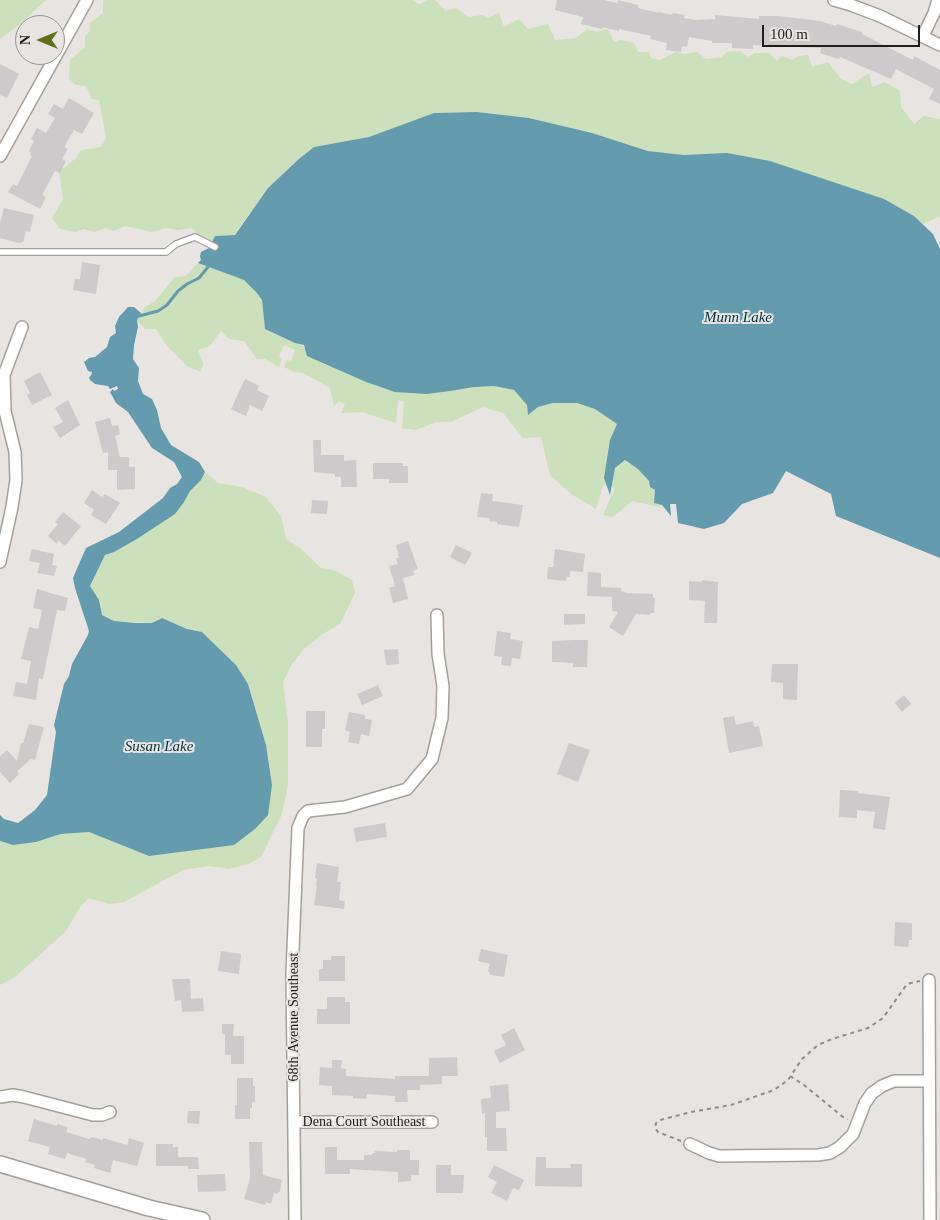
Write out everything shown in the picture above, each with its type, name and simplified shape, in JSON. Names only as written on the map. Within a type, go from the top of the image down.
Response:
[{"type":"street","points":[[0,156],[87,0]]},
{"type":"street","points":[[834,0],[858,8],[940,45]]},
{"type":"street","points":[[923,36],[934,14],[938,0]]},
{"type":"street","points":[[0,562],[16,480],[15,452],[6,411],[4,375],[22,327]]},
{"type":"street","name":"68th Avenue Southeast","points":[[295,1220],[293,964],[298,828],[303,816],[308,811],[345,807],[407,789],[432,759],[442,718],[443,694],[438,654],[437,615]]},
{"type":"street","points":[[930,980],[930,1220]]},
{"type":"street","points":[[690,1144],[719,1156],[818,1155],[830,1153],[840,1147],[853,1134],[865,1103],[872,1093],[894,1081],[929,1081]]},
{"type":"street","points":[[0,1097],[24,1096],[93,1115],[102,1115],[110,1112]]},
{"type":"street","name":"Dena Court Southeast","points":[[295,1122],[432,1122]]},
{"type":"street","points":[[0,1164],[147,1214],[202,1220]]},
{"type":"lane","points":[[0,252],[166,252],[176,244],[195,237],[215,247]]},
{"type":"path","points":[[690,1144],[658,1132],[655,1128],[656,1123],[660,1120],[691,1112],[749,1100],[774,1090],[782,1085],[802,1059],[818,1045],[832,1038],[868,1028],[883,1018],[907,984],[930,980]]},
{"type":"path","points":[[790,1076],[843,1116],[858,1121]]},
{"type":"green space","points":[[0,0],[46,0],[30,15],[15,15],[15,28],[0,39]]},
{"type":"green space","points":[[104,0],[412,0],[419,4],[428,0],[435,0],[446,11],[456,8],[469,17],[482,15],[488,18],[499,13],[504,27],[519,19],[528,29],[548,24],[555,40],[576,38],[587,29],[597,32],[608,29],[614,42],[621,40],[634,43],[638,52],[649,52],[651,58],[660,60],[676,52],[684,54],[697,52],[706,59],[722,57],[727,52],[740,51],[748,57],[755,53],[769,53],[777,61],[782,56],[792,60],[799,56],[808,55],[812,67],[828,62],[841,79],[852,84],[869,73],[872,87],[885,82],[900,91],[901,107],[914,124],[924,116],[940,119],[940,216],[923,224],[914,216],[684,155],[648,151],[592,133],[529,118],[477,112],[434,113],[370,137],[314,147],[268,188],[234,235],[216,236],[213,241],[199,237],[193,228],[178,230],[165,228],[152,232],[125,226],[113,231],[105,228],[95,232],[83,229],[76,232],[60,229],[52,218],[63,199],[59,172],[76,158],[81,150],[101,147],[106,138],[99,100],[92,99],[86,86],[76,85],[69,79],[70,60],[85,47],[85,36],[90,31],[90,23],[103,13]]},
{"type":"green space","points":[[198,263],[244,280],[262,300],[265,329],[295,343],[427,394],[494,386],[514,390],[527,405],[528,414],[538,407],[553,403],[577,403],[595,409],[617,424],[610,440],[615,468],[624,460],[638,469],[649,481],[650,487],[655,490],[662,505],[659,507],[632,501],[613,517],[603,515],[615,488],[603,485],[596,509],[571,494],[550,475],[541,437],[523,438],[503,413],[483,407],[451,422],[436,422],[416,430],[402,428],[404,401],[398,400],[396,423],[363,412],[341,413],[345,404],[339,401],[334,406],[330,388],[303,373],[294,372],[284,367],[287,360],[291,361],[295,350],[284,345],[279,356],[282,358],[279,367],[265,359],[257,359],[244,341],[229,339],[221,331],[210,346],[198,350],[203,363],[201,372],[187,366],[167,346],[156,329],[145,329],[137,320],[145,307],[155,301],[175,277],[186,276]]},
{"type":"green space","points":[[205,472],[218,483],[242,487],[266,497],[281,516],[286,539],[300,548],[321,568],[334,570],[352,580],[355,593],[340,624],[321,635],[304,649],[292,664],[283,682],[288,724],[288,784],[282,814],[261,857],[248,864],[229,869],[209,866],[183,870],[124,902],[109,904],[89,898],[80,907],[65,932],[15,977],[0,985],[0,841],[13,845],[36,842],[61,834],[89,832],[149,856],[266,745],[248,684],[236,665],[202,632],[187,629],[162,618],[152,623],[114,621],[102,615],[99,600],[90,586],[105,555],[114,552],[147,533],[184,502],[190,490],[201,480]]},
{"type":"water","name":"Munn Lake","points":[[477,112],[529,118],[592,133],[648,151],[684,155],[727,153],[770,161],[884,199],[914,216],[933,234],[940,249],[940,558],[836,516],[831,494],[786,471],[773,493],[742,504],[724,523],[704,529],[678,523],[676,504],[670,504],[671,516],[662,505],[654,503],[655,490],[650,487],[649,481],[638,469],[625,460],[615,468],[610,495],[604,478],[610,440],[617,424],[595,409],[577,403],[553,403],[538,407],[528,415],[527,405],[514,390],[494,386],[427,394],[395,392],[366,382],[307,356],[304,345],[295,343],[265,329],[262,300],[244,280],[198,263],[201,260],[201,252],[209,248],[215,236],[235,235],[268,188],[314,147],[369,137],[434,113]]},
{"type":"water","name":"Susan Lake","points":[[128,307],[134,307],[141,313],[137,320],[138,327],[133,359],[139,368],[138,381],[143,394],[152,399],[157,410],[161,428],[171,445],[199,462],[205,472],[175,514],[137,539],[105,555],[90,586],[99,600],[102,615],[114,621],[136,623],[152,623],[162,618],[187,629],[202,632],[236,665],[248,684],[266,745],[272,785],[268,815],[255,829],[234,845],[149,856],[89,832],[61,834],[36,842],[13,845],[0,841],[0,815],[4,819],[18,823],[35,810],[47,795],[56,732],[54,725],[64,684],[89,631],[73,578],[86,548],[119,532],[163,498],[170,488],[177,484],[182,477],[174,462],[152,448],[128,412],[116,403],[110,392],[113,389],[114,391],[118,389],[117,386],[110,389],[108,386],[95,384],[89,377],[92,372],[88,371],[84,362],[89,358],[95,357],[107,347],[110,337],[116,333],[115,326],[119,317]]},
{"type":"building","points":[[557,0],[604,0],[617,3],[618,0],[638,5],[638,8],[672,15],[673,13],[685,15],[684,18],[696,20],[715,19],[715,15],[759,19],[759,16],[779,16],[820,21],[836,26],[837,24],[862,32],[862,34],[913,60],[914,56],[940,70],[940,104],[929,99],[934,89],[896,69],[891,79],[840,57],[839,59],[820,53],[821,48],[753,45],[753,49],[732,48],[732,43],[712,43],[712,41],[689,37],[687,47],[682,46],[681,52],[666,50],[667,43],[650,39],[651,36],[581,24],[583,17],[555,10]]},
{"type":"building","points":[[0,64],[19,74],[7,98],[0,95]]},
{"type":"building","points":[[69,98],[94,113],[82,134],[74,130],[64,147],[68,149],[62,159],[66,161],[60,173],[55,171],[42,195],[46,197],[40,209],[8,192],[13,184],[17,186],[32,156],[29,151],[34,141],[31,139],[37,128],[46,133],[55,118],[48,114],[54,104],[63,109]]},
{"type":"building","points":[[4,208],[34,215],[30,232],[26,231],[23,242],[19,243],[0,238],[0,223]]},
{"type":"building","points":[[82,262],[100,265],[96,294],[73,290],[75,279],[80,279]]},
{"type":"building","points":[[40,372],[52,395],[32,405],[27,395],[30,393],[24,381]]},
{"type":"building","points":[[245,379],[259,386],[257,390],[269,396],[262,411],[250,405],[246,416],[231,409]]},
{"type":"building","points":[[68,400],[80,425],[60,438],[53,427],[63,422],[55,408]]},
{"type":"building","points":[[110,418],[112,426],[118,425],[120,434],[115,436],[120,457],[129,457],[129,467],[135,467],[135,489],[117,490],[117,470],[108,470],[108,452],[103,453],[95,422]]},
{"type":"building","points":[[313,440],[321,440],[321,455],[344,455],[344,461],[356,460],[357,487],[341,487],[341,477],[335,477],[335,474],[314,472]]},
{"type":"building","points":[[373,463],[403,463],[403,466],[408,466],[408,483],[389,483],[389,479],[373,479]]},
{"type":"building","points":[[92,490],[102,497],[105,494],[120,503],[106,524],[91,515],[94,510],[84,503]]},
{"type":"building","points":[[481,493],[493,494],[492,501],[523,505],[519,527],[497,524],[497,522],[489,521],[490,518],[477,517]]},
{"type":"building","points":[[312,500],[328,501],[327,514],[311,513]]},
{"type":"building","points":[[63,512],[81,526],[65,546],[58,540],[57,544],[48,536],[58,524],[55,522]]},
{"type":"building","points":[[408,541],[418,569],[413,571],[414,575],[403,578],[408,599],[393,603],[389,588],[395,586],[389,566],[398,564],[396,558],[399,558],[396,545]]},
{"type":"building","points":[[456,545],[472,553],[465,565],[450,557]]},
{"type":"building","points":[[32,549],[54,554],[52,565],[57,566],[54,576],[37,573],[40,563],[29,561]]},
{"type":"building","points":[[555,549],[585,554],[583,572],[570,571],[570,577],[566,577],[566,581],[547,579],[548,567],[553,567]]},
{"type":"building","points":[[588,572],[601,573],[601,587],[621,588],[621,591],[627,593],[653,594],[653,598],[655,598],[654,613],[650,613],[650,615],[636,614],[623,636],[609,627],[618,612],[612,611],[612,597],[587,596]]},
{"type":"building","points":[[702,580],[718,582],[717,623],[704,623],[705,601],[689,600],[689,581],[702,582]]},
{"type":"building","points":[[37,589],[68,598],[65,611],[57,610],[43,679],[39,678],[36,700],[13,696],[16,682],[27,684],[31,661],[21,659],[29,627],[38,629],[42,610],[33,608]]},
{"type":"building","points":[[564,614],[585,614],[585,624],[564,625]]},
{"type":"building","points":[[497,631],[511,633],[510,639],[523,641],[520,659],[512,658],[511,666],[501,665],[502,657],[494,656]]},
{"type":"building","points":[[588,640],[587,667],[573,667],[573,663],[552,662],[552,641]]},
{"type":"building","points":[[398,649],[399,664],[386,665],[384,650]]},
{"type":"building","points":[[772,664],[798,664],[797,700],[783,699],[783,683],[771,682]]},
{"type":"building","points":[[378,685],[383,696],[362,705],[357,694]]},
{"type":"building","points":[[904,695],[911,704],[902,712],[895,703]]},
{"type":"building","points":[[306,711],[325,711],[322,747],[306,747]]},
{"type":"building","points":[[349,712],[365,715],[365,719],[372,720],[369,736],[361,734],[359,744],[348,742],[350,732],[345,730]]},
{"type":"building","points":[[734,716],[736,725],[753,721],[754,727],[759,726],[763,746],[729,753],[723,718]]},
{"type":"building","points":[[29,724],[44,727],[35,760],[31,759],[17,771],[19,774],[10,783],[0,772],[0,756],[7,750],[17,761],[21,743],[23,743]]},
{"type":"building","points":[[569,743],[590,750],[578,782],[557,774]]},
{"type":"building","points":[[840,790],[858,791],[858,793],[890,797],[885,830],[873,828],[875,812],[857,810],[857,818],[839,817]]},
{"type":"building","points":[[385,823],[387,837],[356,842],[354,828]]},
{"type":"building","points":[[317,863],[339,867],[337,882],[341,882],[339,900],[345,901],[344,909],[314,905],[317,886],[317,879],[315,878]]},
{"type":"building","points":[[895,922],[912,923],[912,940],[909,940],[908,947],[894,946]]},
{"type":"building","points":[[481,949],[508,955],[504,977],[491,975],[488,971],[490,964],[478,961]]},
{"type":"building","points":[[221,951],[241,954],[239,974],[218,971]]},
{"type":"building","points":[[331,956],[345,956],[345,981],[319,981],[319,969],[323,969],[323,960],[331,960]]},
{"type":"building","points":[[172,979],[190,979],[191,999],[203,998],[204,1011],[182,1012],[181,1000],[175,1001]]},
{"type":"building","points":[[327,997],[345,997],[345,1002],[350,1002],[350,1024],[317,1024],[317,1009],[327,1009]]},
{"type":"building","points":[[222,1024],[234,1024],[233,1036],[244,1036],[244,1064],[231,1064],[231,1055],[225,1055],[225,1034],[222,1034]]},
{"type":"building","points":[[514,1028],[525,1050],[500,1063],[494,1051],[506,1045],[501,1035]]},
{"type":"building","points":[[457,1057],[458,1076],[442,1076],[442,1084],[420,1085],[420,1090],[407,1090],[408,1102],[395,1102],[395,1096],[367,1094],[366,1099],[332,1095],[332,1086],[319,1085],[320,1067],[332,1068],[332,1060],[342,1060],[341,1068],[346,1069],[346,1076],[395,1079],[395,1076],[429,1076],[429,1058]]},
{"type":"building","points":[[237,1078],[253,1078],[255,1102],[252,1102],[252,1108],[250,1108],[250,1119],[235,1119]]},
{"type":"building","points":[[508,1084],[510,1111],[496,1112],[496,1128],[506,1128],[507,1151],[487,1151],[485,1113],[482,1114],[481,1099],[491,1098],[490,1086]]},
{"type":"building","points":[[188,1111],[200,1111],[199,1124],[187,1123]]},
{"type":"building","points":[[34,1119],[57,1126],[57,1124],[68,1127],[66,1132],[90,1139],[91,1137],[103,1140],[103,1138],[127,1145],[129,1138],[144,1143],[137,1166],[113,1160],[110,1173],[94,1168],[95,1165],[85,1162],[86,1159],[67,1153],[65,1159],[48,1154],[50,1147],[28,1141]]},
{"type":"building","points":[[249,1142],[262,1142],[263,1175],[282,1180],[280,1191],[277,1194],[274,1193],[271,1204],[266,1202],[265,1205],[244,1199],[250,1178]]},
{"type":"building","points":[[156,1144],[173,1144],[173,1147],[178,1147],[178,1157],[198,1157],[199,1169],[188,1169],[188,1166],[156,1166]]},
{"type":"building","points":[[325,1147],[337,1147],[337,1160],[364,1160],[364,1155],[372,1155],[375,1151],[397,1152],[397,1150],[410,1150],[410,1160],[419,1160],[419,1175],[411,1175],[411,1181],[398,1182],[398,1172],[350,1169],[350,1174],[325,1174]]},
{"type":"building","points":[[536,1157],[546,1157],[546,1168],[571,1168],[570,1164],[582,1164],[582,1187],[535,1186]]},
{"type":"building","points":[[436,1165],[451,1165],[451,1175],[464,1175],[463,1193],[436,1193]]},
{"type":"building","points":[[494,1165],[524,1180],[519,1190],[513,1188],[507,1201],[491,1193],[497,1182],[488,1177]]},
{"type":"building","points":[[225,1174],[226,1191],[198,1192],[197,1175]]},
{"type":"waterway","points":[[139,316],[158,311],[167,305],[178,291],[199,278],[208,267]]}]
